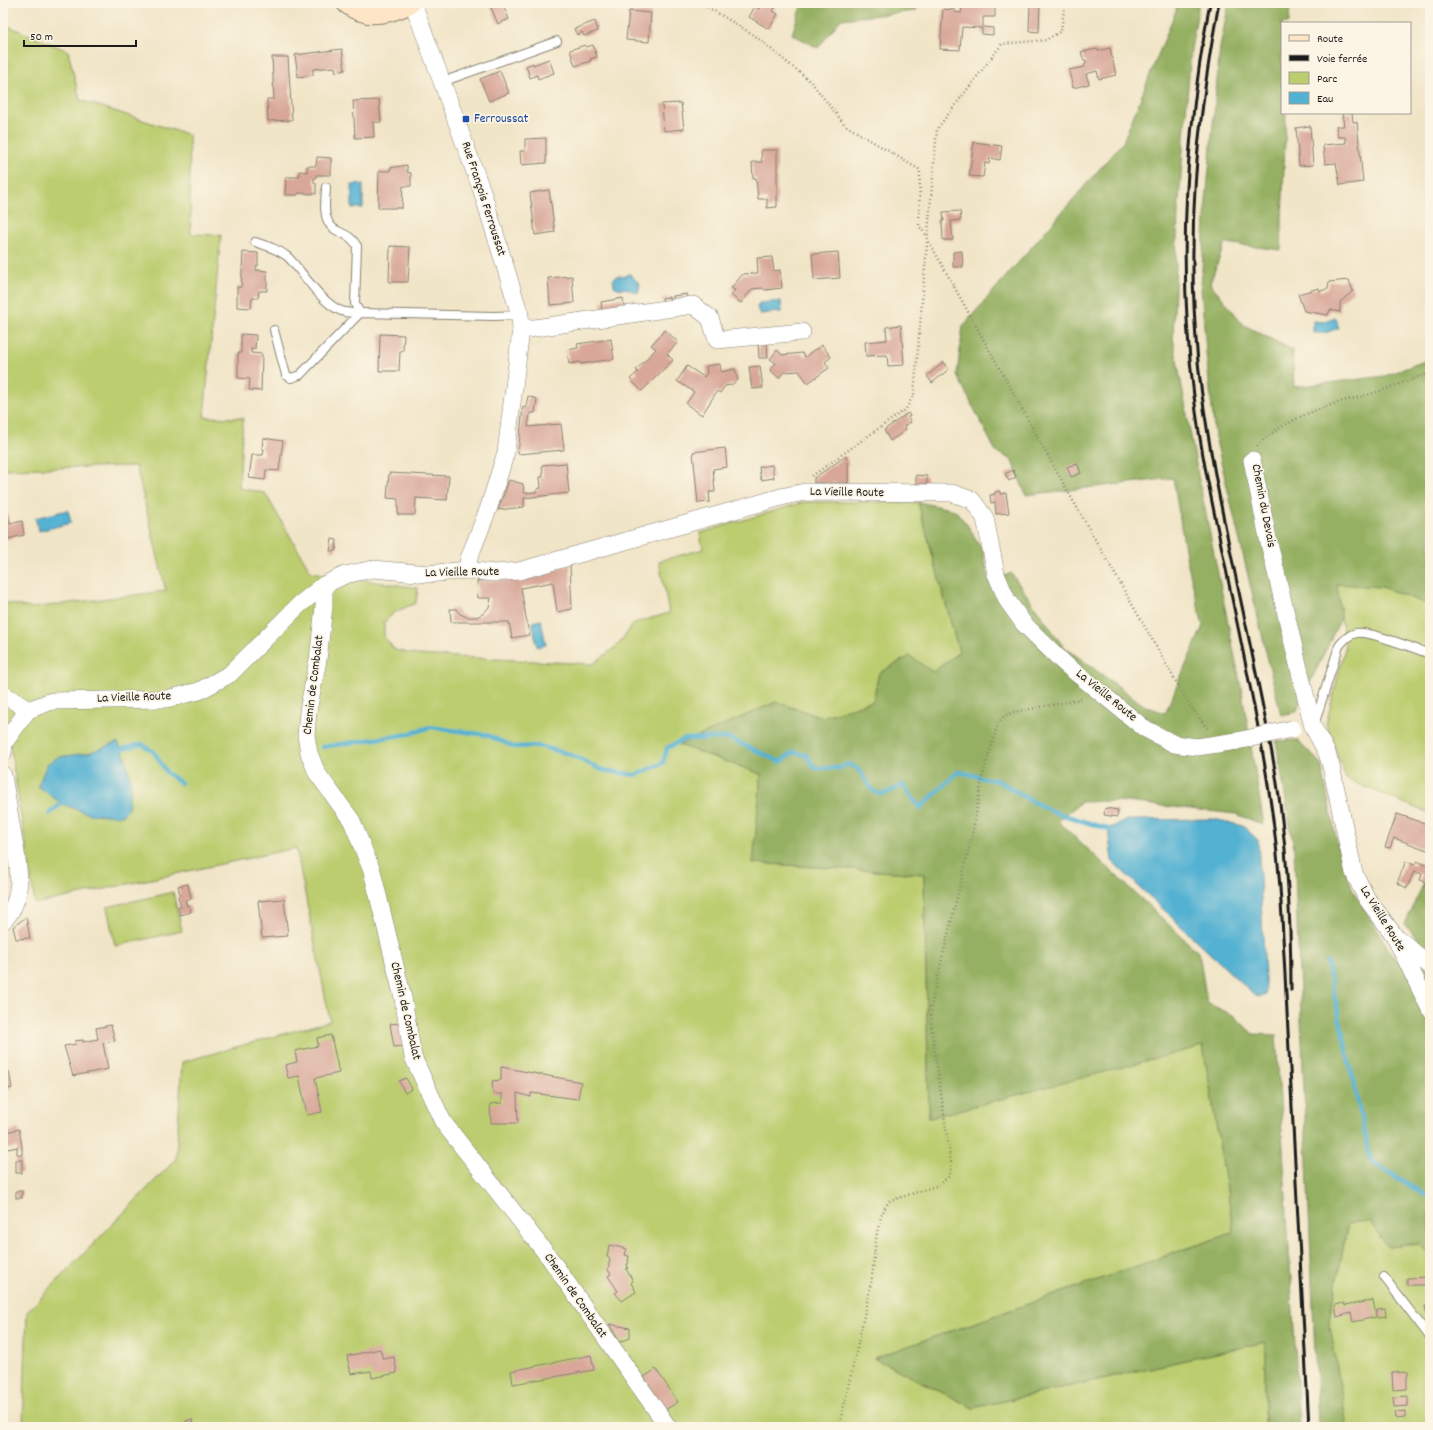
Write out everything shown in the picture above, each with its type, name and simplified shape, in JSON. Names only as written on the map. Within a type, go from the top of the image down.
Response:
[{"type":"main road","points":[[348,3],[355,9],[375,13],[396,9],[408,3]]},
{"type":"street","name":"Rue François Ferroussat","points":[[413,3],[482,191],[521,322],[520,348],[506,452],[489,507],[469,558],[467,570]]},
{"type":"street","points":[[521,322],[693,305],[710,318],[717,340],[802,332]]},
{"type":"street","name":"Chemin du Devais","points":[[1252,460],[1269,543],[1313,726]]},
{"type":"street","name":"La Vieille Route","points":[[28,710],[52,700],[166,699],[199,691],[230,674],[299,605],[324,586],[345,575],[373,570],[428,574],[467,570],[495,573],[520,571],[777,498],[805,492],[952,493],[972,500],[985,518],[996,574],[1007,600],[1024,624],[1060,659],[1144,728],[1174,744],[1197,746],[1220,744],[1313,726],[1327,753],[1331,766],[1354,873],[1367,899],[1394,935],[1430,1009]]},
{"type":"street","name":"Chemin de Combalat","points":[[324,586],[324,606],[318,660],[308,711],[306,735],[309,753],[317,773],[352,821],[372,871],[404,998],[414,1057],[443,1122],[549,1258],[668,1427]]},
{"type":"street","points":[[3,694],[28,710],[4,743],[3,753]]},
{"type":"street","points":[[3,775],[19,869],[19,887],[16,903],[7,918],[3,921]]},
{"type":"street","points":[[1394,935],[1430,966]]},
{"type":"lane","points":[[442,82],[557,41]]},
{"type":"lane","points":[[326,187],[326,217],[329,225],[335,230],[353,239],[356,246],[355,304],[360,313]]},
{"type":"lane","points":[[255,242],[276,249],[288,257],[324,299],[334,307],[344,312],[494,316],[521,322]]},
{"type":"lane","points":[[274,330],[286,375],[291,378],[300,375],[360,313]]},
{"type":"lane","points":[[1313,726],[1339,646],[1346,637],[1357,632],[1369,634],[1430,654]]},
{"type":"lane","points":[[1384,1278],[1430,1336]]},
{"type":"path","points":[[701,3],[754,35],[811,82],[845,125],[920,170],[919,226],[927,237],[1067,490],[1190,706],[1220,744]]},
{"type":"path","points":[[805,492],[809,478],[906,409],[914,394],[937,129],[1002,44],[1046,40],[1061,31],[1065,3]]},
{"type":"path","name":"Chemin du Devais","points":[[1252,460],[1257,447],[1266,437],[1278,429],[1315,410],[1341,401],[1366,395],[1430,373]]},
{"type":"path","points":[[839,1427],[871,1282],[877,1235],[885,1206],[890,1201],[939,1185],[945,1181],[950,1172],[947,1131],[932,1025],[931,1008],[953,910],[972,836],[982,778],[998,723],[1004,716],[1014,712],[1105,695]]},
{"type":"green space","points":[[802,3],[917,3],[916,11],[841,19],[818,48],[792,34]]},
{"type":"green space","points":[[1169,3],[1199,3],[1191,49],[1178,213],[1173,338],[1198,475],[1242,692],[1264,825],[1236,814],[1117,801],[1081,802],[1058,821],[1199,953],[1207,1003],[1233,1015],[1253,1034],[1276,1035],[1300,1427],[1265,1427],[1265,1342],[973,1408],[874,1358],[1234,1232],[1203,1046],[929,1118],[924,874],[753,863],[761,774],[679,745],[776,702],[822,717],[873,701],[879,673],[910,656],[933,672],[959,652],[918,502],[955,510],[968,526],[983,551],[990,583],[1011,573],[1063,646],[1145,706],[1165,713],[1203,626],[1187,561],[1173,478],[1026,495],[1011,459],[996,452],[957,375],[963,326],[1123,142],[1177,8]]},
{"type":"green space","points":[[1229,3],[1290,3],[1289,22],[1281,22],[1281,114],[1286,114],[1281,250],[1225,243],[1210,283],[1244,325],[1292,350],[1294,387],[1385,376],[1430,359],[1430,605],[1382,587],[1337,584],[1341,618],[1296,712],[1281,715],[1215,436],[1207,363],[1201,288],[1206,202],[1220,47]]},
{"type":"green space","points":[[3,24],[68,51],[80,100],[189,135],[191,234],[221,235],[204,417],[243,418],[239,488],[265,493],[311,572],[418,588],[416,603],[395,612],[384,622],[384,637],[395,650],[417,655],[593,664],[619,644],[634,623],[669,613],[659,561],[703,549],[700,533],[804,502],[918,502],[959,652],[933,672],[879,673],[873,701],[822,717],[776,702],[680,745],[761,774],[754,863],[924,874],[929,1118],[1203,1045],[1234,1232],[874,1358],[973,1408],[1265,1342],[1265,1427],[23,1427],[27,1312],[176,1159],[182,1062],[330,1021],[296,848],[35,904],[3,701],[3,602],[30,608],[166,591],[136,466],[3,469]]},
{"type":"green space","points":[[1337,584],[1382,587],[1430,605],[1430,814],[1346,779],[1326,724],[1345,648]]},
{"type":"green space","points":[[1298,740],[1321,764],[1339,852],[1353,891],[1395,959],[1419,941],[1405,924],[1430,870],[1430,1253],[1419,1244],[1388,1247],[1369,1221],[1348,1223],[1329,1320],[1347,1427],[1318,1427],[1294,849],[1276,741]]},
{"type":"green space","points":[[173,892],[182,931],[115,946],[107,907]]},
{"type":"green space","points":[[1369,1221],[1388,1247],[1419,1244],[1430,1253],[1430,1427],[1347,1427],[1329,1320],[1348,1223]]},
{"type":"water","points":[[357,183],[363,185],[363,208],[352,208],[352,185]]},
{"type":"water","points":[[630,274],[640,284],[638,293],[624,288],[621,289],[615,287],[613,280],[616,276],[625,276]]},
{"type":"water","points":[[781,301],[782,312],[760,314],[758,311],[757,306],[759,306],[759,303]]},
{"type":"water","points":[[1335,317],[1339,328],[1325,333],[1313,333],[1313,321],[1323,322]]},
{"type":"water","points":[[68,510],[71,523],[39,531],[35,518]]},
{"type":"water","points":[[541,620],[546,645],[537,647],[532,622]]},
{"type":"water","points":[[118,742],[125,756],[131,782],[128,807],[122,816],[89,814],[62,804],[38,786],[47,764],[58,757],[88,753]]},
{"type":"water","points":[[1214,819],[1243,826],[1258,840],[1266,995],[1256,997],[1112,861],[1108,829],[1127,820]]},
{"type":"building","points":[[489,3],[502,3],[509,19],[498,24]]},
{"type":"building","points":[[758,3],[778,3],[773,11],[778,14],[769,29],[749,17],[755,6],[759,9],[762,5]]},
{"type":"building","points":[[963,3],[995,4],[995,17],[983,17],[983,27],[993,28],[993,35],[982,34],[982,28],[962,27],[960,50],[940,49],[943,9],[955,10],[955,12],[961,13]]},
{"type":"building","points":[[1033,3],[1040,3],[1039,32],[1029,31],[1030,5],[1033,5]]},
{"type":"building","points":[[629,11],[651,13],[649,42],[626,40]]},
{"type":"building","points":[[595,21],[598,31],[584,36],[582,32],[577,35],[574,29]]},
{"type":"building","points":[[585,45],[586,47],[593,45],[597,57],[590,59],[591,61],[575,66],[570,50]]},
{"type":"building","points":[[1110,48],[1116,75],[1099,79],[1097,71],[1086,74],[1089,84],[1073,88],[1069,70],[1085,67],[1084,65],[1086,64],[1086,60],[1084,61],[1081,52],[1097,49],[1098,51]]},
{"type":"building","points":[[342,49],[345,70],[336,72],[335,67],[313,69],[313,75],[298,77],[295,55]]},
{"type":"building","points":[[272,57],[288,57],[292,120],[268,121],[267,99],[274,99]]},
{"type":"building","points":[[549,59],[554,73],[538,79],[537,75],[530,78],[526,66]]},
{"type":"building","points":[[500,71],[509,93],[489,101],[480,79]]},
{"type":"building","points":[[379,100],[381,122],[373,122],[374,137],[355,138],[353,101]]},
{"type":"building","points":[[681,103],[684,129],[664,131],[662,104]]},
{"type":"building","points":[[1342,114],[1352,114],[1353,122],[1357,122],[1363,182],[1340,185],[1336,163],[1325,164],[1323,145],[1346,143],[1345,137],[1338,137],[1336,126],[1344,126]]},
{"type":"building","points":[[1310,126],[1313,165],[1299,166],[1296,128]]},
{"type":"building","points":[[546,138],[546,163],[521,165],[520,151],[525,151],[525,139]]},
{"type":"building","points":[[974,142],[1002,146],[1000,160],[990,158],[989,164],[985,163],[983,177],[969,176]]},
{"type":"building","points":[[761,150],[777,150],[777,207],[767,208],[767,199],[758,199],[756,178],[753,178],[752,162],[762,162]]},
{"type":"building","points":[[317,157],[331,158],[331,175],[316,175],[316,178],[314,178],[314,183],[316,183],[316,194],[298,193],[298,195],[285,195],[286,177],[299,177],[299,171],[307,172],[307,166],[316,166]]},
{"type":"building","points":[[407,165],[407,172],[411,173],[411,186],[403,186],[402,208],[378,208],[379,171],[390,171],[390,168]]},
{"type":"building","points":[[549,190],[555,232],[535,235],[530,193]]},
{"type":"building","points":[[960,211],[961,220],[951,221],[953,240],[943,240],[943,212]]},
{"type":"building","points":[[390,246],[410,247],[408,282],[389,282]]},
{"type":"building","points":[[962,251],[963,267],[953,267],[953,252]]},
{"type":"building","points":[[243,252],[258,253],[258,266],[256,266],[256,270],[267,271],[267,291],[259,291],[258,298],[252,298],[251,308],[237,307],[237,287],[241,287]]},
{"type":"building","points":[[838,252],[840,278],[814,280],[812,254]]},
{"type":"building","points":[[772,257],[774,271],[780,270],[782,288],[765,290],[763,288],[752,289],[741,303],[731,295],[735,290],[731,288],[743,274],[758,273],[757,258]]},
{"type":"building","points":[[572,276],[574,303],[550,305],[548,278]]},
{"type":"building","points":[[1349,280],[1353,291],[1340,302],[1340,312],[1330,310],[1328,315],[1304,311],[1298,294],[1319,288],[1320,291],[1328,289],[1329,282]]},
{"type":"building","points":[[687,294],[688,298],[673,300],[673,296]]},
{"type":"building","points":[[669,297],[670,301],[663,302],[662,298]]},
{"type":"building","points":[[623,298],[624,307],[602,311],[601,302]]},
{"type":"building","points":[[901,325],[904,365],[888,366],[887,355],[866,356],[865,342],[887,340],[886,327]]},
{"type":"building","points":[[665,330],[678,342],[667,354],[673,360],[642,391],[630,379],[638,372],[636,370],[656,349],[651,345]]},
{"type":"building","points":[[241,334],[256,335],[255,349],[251,349],[251,353],[262,354],[261,391],[249,390],[250,379],[238,378],[238,353],[241,353]]},
{"type":"building","points":[[380,334],[404,335],[403,351],[400,351],[399,371],[379,371]]},
{"type":"building","points":[[611,339],[614,359],[580,364],[580,362],[569,364],[567,350],[578,348],[577,344]]},
{"type":"building","points":[[767,342],[768,358],[759,358],[758,343]]},
{"type":"building","points":[[822,345],[831,357],[825,362],[829,368],[808,383],[799,371],[784,372],[779,378],[770,370],[776,363],[770,359],[777,350],[782,355],[802,353],[805,357]]},
{"type":"building","points":[[944,362],[949,369],[932,383],[927,376]]},
{"type":"building","points":[[720,364],[721,372],[735,369],[738,380],[731,385],[725,386],[720,393],[717,391],[702,415],[686,404],[694,392],[677,381],[687,366],[704,377],[707,373],[706,366]]},
{"type":"building","points":[[760,366],[763,388],[752,389],[749,367]]},
{"type":"building","points":[[528,396],[537,399],[535,413],[530,413],[528,427],[561,424],[564,450],[518,454],[523,407],[526,407]]},
{"type":"building","points":[[908,413],[910,416],[908,417],[911,422],[904,426],[906,429],[903,432],[890,441],[884,430]]},
{"type":"building","points":[[263,438],[283,441],[279,471],[266,470],[265,480],[249,478],[252,455],[263,455]]},
{"type":"building","points":[[725,448],[727,467],[713,469],[715,492],[709,492],[710,502],[698,503],[693,452]]},
{"type":"building","points":[[846,456],[848,463],[848,483],[814,483],[814,478]]},
{"type":"building","points":[[566,463],[569,493],[524,498],[524,507],[498,510],[509,480],[523,484],[524,493],[537,492],[537,489],[541,488],[540,477],[543,477],[542,465]]},
{"type":"building","points":[[1077,463],[1081,473],[1071,477],[1067,467]]},
{"type":"building","points":[[772,465],[774,478],[761,480],[759,467]]},
{"type":"building","points":[[1013,470],[1016,477],[1009,481],[1005,474]]},
{"type":"building","points":[[389,473],[449,476],[447,500],[416,498],[415,515],[398,515],[398,499],[387,498]]},
{"type":"building","points":[[916,475],[927,476],[927,484],[916,484]]},
{"type":"building","points":[[1000,491],[1000,494],[1006,493],[1009,513],[996,514],[995,502],[991,503],[990,495]]},
{"type":"building","points":[[6,508],[10,524],[22,521],[24,535],[3,540],[3,509]]},
{"type":"building","points":[[332,539],[337,540],[336,551],[330,551]]},
{"type":"building","points":[[570,565],[572,609],[557,612],[553,582],[521,588],[529,635],[512,638],[509,622],[451,622],[450,609],[456,609],[460,614],[467,617],[477,617],[484,613],[489,607],[491,598],[478,598],[477,581],[505,580]]},
{"type":"building","points":[[1105,808],[1118,810],[1117,817],[1104,815]]},
{"type":"building","points":[[1397,814],[1430,825],[1430,851],[1394,838],[1390,848],[1385,847]]},
{"type":"building","points":[[1406,861],[1414,865],[1417,861],[1430,867],[1430,873],[1426,882],[1420,880],[1422,874],[1414,871],[1407,888],[1397,883]]},
{"type":"building","points":[[188,884],[191,899],[185,900],[187,906],[189,905],[191,912],[180,915],[178,907],[181,907],[178,896],[180,895],[178,886]]},
{"type":"building","points":[[284,899],[288,936],[262,938],[258,901]]},
{"type":"building","points":[[26,917],[30,938],[16,939],[13,927]]},
{"type":"building","points":[[401,1023],[404,1046],[394,1047],[390,1024]]},
{"type":"building","points":[[111,1025],[115,1041],[103,1043],[108,1069],[73,1076],[64,1046],[76,1044],[75,1041],[83,1040],[83,1042],[98,1039],[96,1028]]},
{"type":"building","points":[[331,1035],[339,1073],[315,1078],[322,1112],[307,1115],[299,1076],[288,1078],[285,1065],[297,1062],[295,1051],[318,1046],[317,1038]]},
{"type":"building","points":[[501,1067],[581,1082],[578,1099],[531,1093],[531,1097],[517,1093],[518,1123],[491,1123],[490,1104],[502,1103],[502,1094],[493,1094],[492,1081],[501,1080]]},
{"type":"building","points":[[9,1071],[12,1088],[3,1090],[3,1072]]},
{"type":"building","points":[[406,1078],[412,1089],[405,1093],[399,1081]]},
{"type":"building","points":[[19,1129],[22,1155],[17,1154],[17,1147],[3,1150],[3,1133]]},
{"type":"building","points":[[16,1160],[22,1160],[22,1173],[16,1173]]},
{"type":"building","points":[[16,1191],[22,1191],[22,1198],[16,1198]]},
{"type":"building","points":[[609,1245],[627,1249],[625,1255],[629,1256],[627,1264],[628,1268],[626,1269],[633,1281],[631,1283],[636,1292],[622,1301],[615,1293],[618,1291],[608,1276],[611,1274],[608,1270],[610,1258],[607,1257]]},
{"type":"building","points":[[1430,1277],[1430,1285],[1407,1285],[1407,1278]]},
{"type":"building","points":[[1373,1300],[1376,1317],[1353,1322],[1351,1313],[1337,1317],[1335,1305],[1344,1303],[1345,1306]]},
{"type":"building","points":[[1430,1305],[1430,1311],[1426,1312],[1425,1306]]},
{"type":"building","points":[[1385,1309],[1386,1316],[1378,1317],[1377,1310]]},
{"type":"building","points":[[609,1324],[630,1328],[630,1338],[620,1342]]},
{"type":"building","points":[[380,1349],[383,1359],[394,1357],[397,1373],[372,1378],[371,1371],[351,1374],[347,1356]]},
{"type":"building","points":[[591,1355],[594,1370],[513,1384],[511,1371]]},
{"type":"building","points":[[656,1369],[678,1402],[665,1410],[644,1377]]},
{"type":"building","points":[[1407,1372],[1407,1389],[1393,1390],[1392,1373]]},
{"type":"building","points":[[1408,1396],[1408,1406],[1394,1407],[1393,1397]]},
{"type":"building","points":[[1405,1411],[1405,1417],[1396,1418],[1395,1412]]},
{"type":"building","points":[[192,1419],[193,1427],[186,1427],[186,1421]]},
{"type":"waterway","points":[[322,747],[409,734],[430,727],[487,735],[514,747],[539,746],[569,754],[602,770],[635,775],[663,763],[667,748],[685,739],[728,738],[781,762],[793,752],[806,755],[815,768],[840,768],[848,764],[858,769],[873,791],[880,794],[887,793],[903,785],[920,808],[958,772],[997,780],[1033,802],[1054,812],[1111,831]]},
{"type":"waterway","points":[[119,752],[123,749],[142,744],[154,752],[167,773],[181,783]]},
{"type":"waterway","points":[[50,813],[66,800]]},
{"type":"waterway","points":[[1327,962],[1371,1161],[1430,1198]]},
{"type":"railway","points":[[1210,3],[1201,52],[1189,150],[1185,248],[1189,346],[1200,441],[1257,722],[1268,782],[1275,838],[1282,918],[1309,1427]]},
{"type":"railway","points":[[1219,3],[1204,93],[1195,182],[1193,271],[1198,362],[1210,448],[1264,711],[1279,797],[1288,880],[1291,990]]},
{"type":"place","name":"Ferroussat","points":[[466,119]]}]
